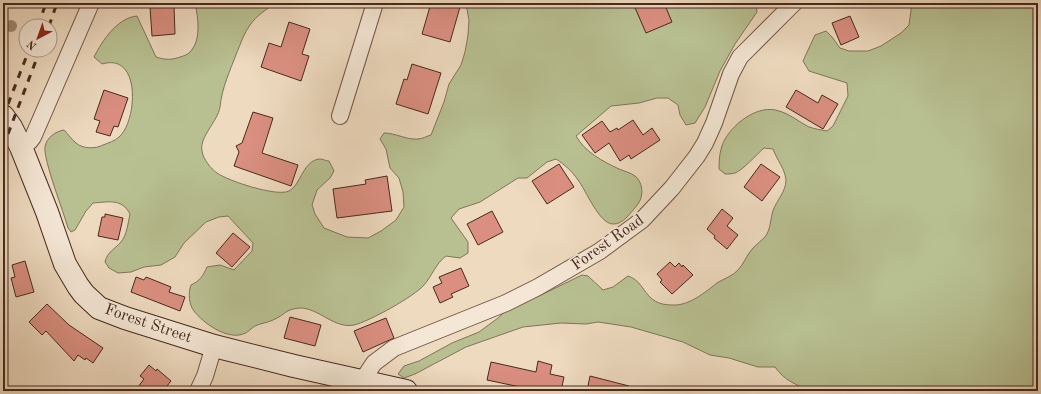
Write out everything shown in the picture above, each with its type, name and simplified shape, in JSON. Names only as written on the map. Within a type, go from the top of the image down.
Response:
[{"type":"main road","name":"Forest Street","points":[[3,116],[11,126],[21,147],[47,212],[65,264],[78,286],[91,302],[108,312],[214,346],[294,366],[406,391]]},
{"type":"street","points":[[21,147],[33,137],[91,3]]},
{"type":"street","points":[[340,116],[375,3]]},
{"type":"street","name":"Forest Road","points":[[362,381],[374,363],[394,348],[506,303],[538,287],[600,251],[642,220],[672,188],[697,156],[714,123],[731,74],[740,57],[794,3]]},
{"type":"street","points":[[198,391],[205,376],[214,346]]},
{"type":"green space","points":[[195,3],[275,3],[253,21],[243,38],[224,86],[219,112],[203,140],[202,151],[208,164],[217,173],[231,180],[264,190],[283,192],[289,191],[297,184],[306,168],[314,160],[320,159],[329,161],[334,171],[330,178],[317,190],[312,205],[315,214],[324,228],[347,237],[368,238],[396,220],[404,207],[403,192],[399,178],[390,168],[386,149],[380,139],[384,133],[414,139],[421,139],[431,135],[444,102],[449,84],[461,65],[465,52],[469,20],[467,9],[462,3],[756,3],[757,12],[735,44],[720,71],[705,107],[695,123],[686,125],[680,115],[678,105],[668,98],[657,98],[639,103],[611,106],[576,136],[584,147],[594,156],[633,175],[640,182],[642,193],[640,201],[624,220],[617,224],[613,224],[608,223],[603,219],[593,206],[576,177],[568,168],[556,159],[547,162],[527,178],[518,178],[480,202],[459,209],[451,218],[468,242],[468,253],[460,258],[446,256],[439,262],[427,281],[419,290],[391,308],[361,323],[347,325],[340,324],[314,311],[300,308],[288,311],[271,321],[255,326],[248,332],[230,335],[223,333],[209,325],[198,316],[191,306],[190,299],[191,285],[201,278],[207,267],[220,265],[234,270],[252,251],[253,243],[228,216],[219,217],[206,222],[184,243],[175,257],[161,265],[144,267],[131,272],[118,273],[109,268],[105,262],[109,253],[125,236],[130,214],[127,209],[123,205],[114,202],[93,203],[86,211],[75,230],[71,232],[68,228],[54,186],[45,153],[47,141],[55,133],[64,130],[79,145],[89,148],[100,146],[119,137],[130,118],[132,90],[130,78],[124,68],[115,63],[102,64],[94,57],[97,51],[111,31],[123,21],[137,16],[156,57],[171,59],[186,55],[193,48],[196,42],[198,22]]},
{"type":"green space","points":[[912,3],[1038,3],[1038,391],[811,391],[786,379],[775,367],[758,367],[729,358],[710,355],[683,342],[631,327],[598,322],[586,324],[561,323],[523,327],[466,347],[415,374],[404,378],[398,374],[404,366],[419,361],[452,343],[479,332],[510,307],[539,296],[582,275],[588,276],[603,290],[613,287],[628,276],[639,283],[650,297],[656,301],[663,304],[678,305],[702,295],[717,283],[736,272],[751,250],[767,234],[774,207],[783,192],[786,180],[784,172],[773,149],[764,148],[746,166],[734,173],[725,174],[719,169],[719,161],[725,139],[735,126],[748,116],[756,112],[771,109],[783,112],[809,127],[827,131],[833,126],[848,96],[847,83],[809,71],[803,61],[815,35],[826,31],[840,48],[849,51],[868,51],[881,46],[901,33],[909,25]]},
{"type":"building","points":[[431,3],[446,3],[460,7],[450,42],[422,34]]},
{"type":"building","points":[[633,3],[664,3],[672,22],[646,33]]},
{"type":"building","points":[[174,6],[175,34],[152,36],[150,7]]},
{"type":"building","points":[[850,16],[859,37],[841,45],[832,23]]},
{"type":"building","points":[[289,22],[310,29],[302,54],[309,56],[301,81],[261,67],[269,43],[281,47]]},
{"type":"building","points":[[412,64],[441,73],[428,114],[396,104],[404,79],[407,80]]},
{"type":"building","points":[[104,90],[128,98],[118,127],[114,126],[110,136],[96,132],[100,121],[94,119]]},
{"type":"building","points":[[796,90],[818,103],[822,95],[838,104],[823,129],[786,107]]},
{"type":"building","points":[[253,112],[273,118],[262,153],[298,165],[291,186],[234,166],[239,152],[236,146],[242,143]]},
{"type":"building","points":[[633,120],[643,135],[652,128],[660,140],[631,159],[629,155],[620,161],[609,143],[595,153],[582,135],[602,121],[610,132],[617,128],[618,130]]},
{"type":"building","points":[[559,164],[574,187],[547,204],[532,181]]},
{"type":"building","points":[[761,164],[780,177],[762,201],[744,187]]},
{"type":"building","points":[[387,176],[392,211],[337,218],[333,189],[366,184],[365,180]]},
{"type":"building","points":[[722,209],[733,218],[727,226],[738,235],[727,249],[714,238],[715,236],[707,229]]},
{"type":"building","points":[[492,211],[503,232],[478,245],[467,224]]},
{"type":"building","points":[[105,214],[123,218],[118,240],[98,236],[102,217],[105,217]]},
{"type":"building","points":[[233,233],[250,247],[232,267],[216,253]]},
{"type":"building","points":[[25,261],[34,292],[16,297],[11,278],[15,277],[12,265]]},
{"type":"building","points":[[670,262],[675,267],[679,263],[682,267],[683,265],[693,275],[672,294],[660,282],[662,280],[657,274]]},
{"type":"building","points":[[461,268],[469,286],[451,294],[453,297],[440,303],[433,287],[442,283],[439,277]]},
{"type":"building","points":[[136,277],[144,280],[146,277],[171,287],[169,292],[185,297],[180,311],[131,292]]},
{"type":"building","points":[[47,304],[69,325],[103,348],[93,363],[78,355],[74,361],[46,331],[42,335],[29,322]]},
{"type":"building","points":[[290,317],[321,325],[315,346],[284,338]]},
{"type":"building","points":[[386,318],[394,338],[363,352],[354,331]]},
{"type":"building","points":[[538,361],[552,365],[550,374],[564,377],[561,391],[539,391],[487,380],[491,362],[536,372]]},
{"type":"building","points":[[149,365],[156,371],[157,369],[171,381],[163,391],[135,391],[144,379],[140,376]]},
{"type":"building","points":[[590,376],[629,386],[629,391],[587,391]]},
{"type":"railway","points":[[41,18],[46,3]]},
{"type":"railway","points":[[52,18],[57,3]]},
{"type":"railway","points":[[3,117],[26,58]]},
{"type":"railway","points":[[3,147],[37,58]]}]
